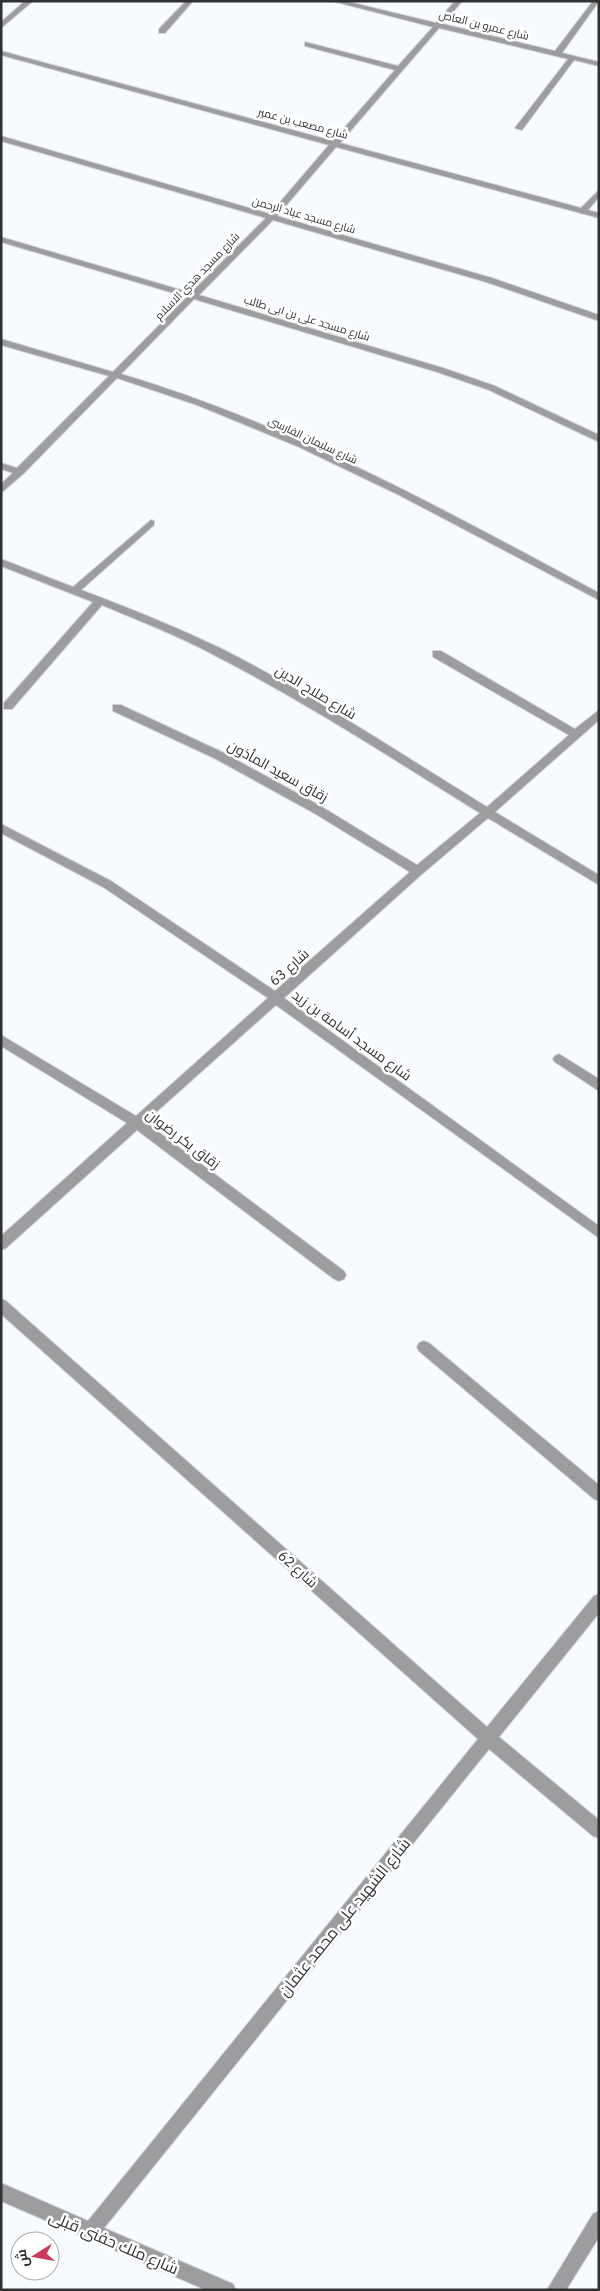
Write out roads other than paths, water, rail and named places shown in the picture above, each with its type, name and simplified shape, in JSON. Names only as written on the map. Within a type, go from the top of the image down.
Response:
[{"type":"street","points":[[1,26],[30,1]]},
{"type":"street","points":[[162,31],[190,1]]},
{"type":"street","name":"شارع عمرو بن العاص","points":[[335,1],[599,64]]},
{"type":"street","name":"شارع مسجد هدي الاسلام","points":[[1,490],[116,376],[271,217],[459,1]]},
{"type":"street","points":[[557,54],[597,1]]},
{"type":"street","points":[[308,44],[401,69]]},
{"type":"street","name":"شارع مصعب بن عمير","points":[[1,53],[599,216]]},
{"type":"street","points":[[519,128],[572,58]]},
{"type":"street","name":"شارع مسجد عباد الرحمن","points":[[1,138],[489,280],[599,318]]},
{"type":"street","points":[[583,211],[599,192]]},
{"type":"street","name":"شارع مسجد على بن ابى طالب","points":[[1,239],[440,370],[492,388],[599,439]]},
{"type":"street","name":"شارع سليمان الفارسى","points":[[1,342],[200,403],[279,436],[418,502],[599,597]]},
{"type":"street","points":[[1,466],[20,472]]},
{"type":"street","points":[[74,591],[151,523]]},
{"type":"street","name":"شارع صلاح الدين","points":[[1,562],[100,601],[218,652],[286,688],[599,881]]},
{"type":"street","points":[[8,706],[100,601]]},
{"type":"street","points":[[437,654],[576,734]]},
{"type":"street","name":"زقاق سعيد المأذون","points":[[117,708],[243,769],[318,810],[418,871]]},
{"type":"street","name":"شارع 63","points":[[1,1244],[418,871],[599,714]]},
{"type":"street","name":"شارع مسجد أسامة بن زيد","points":[[1,828],[107,884],[276,998],[599,1233]]},
{"type":"street","name":"زقاق بكر رضوان","points":[[1,1040],[137,1123],[339,1275]]},
{"type":"street","points":[[559,1059],[599,1086]]},
{"type":"street","name":"شارع 62","points":[[1,1305],[488,1738],[599,1830]]},
{"type":"street","points":[[424,1347],[599,1494]]},
{"type":"street","name":"شارع الشهيد على محمد عثمان","points":[[90,2232],[599,1602]]},
{"type":"street","name":"شارع ملك حفنى قبلى","points":[[1,2192],[226,2290]]},
{"type":"street","points":[[556,2290],[599,2220]]}]
